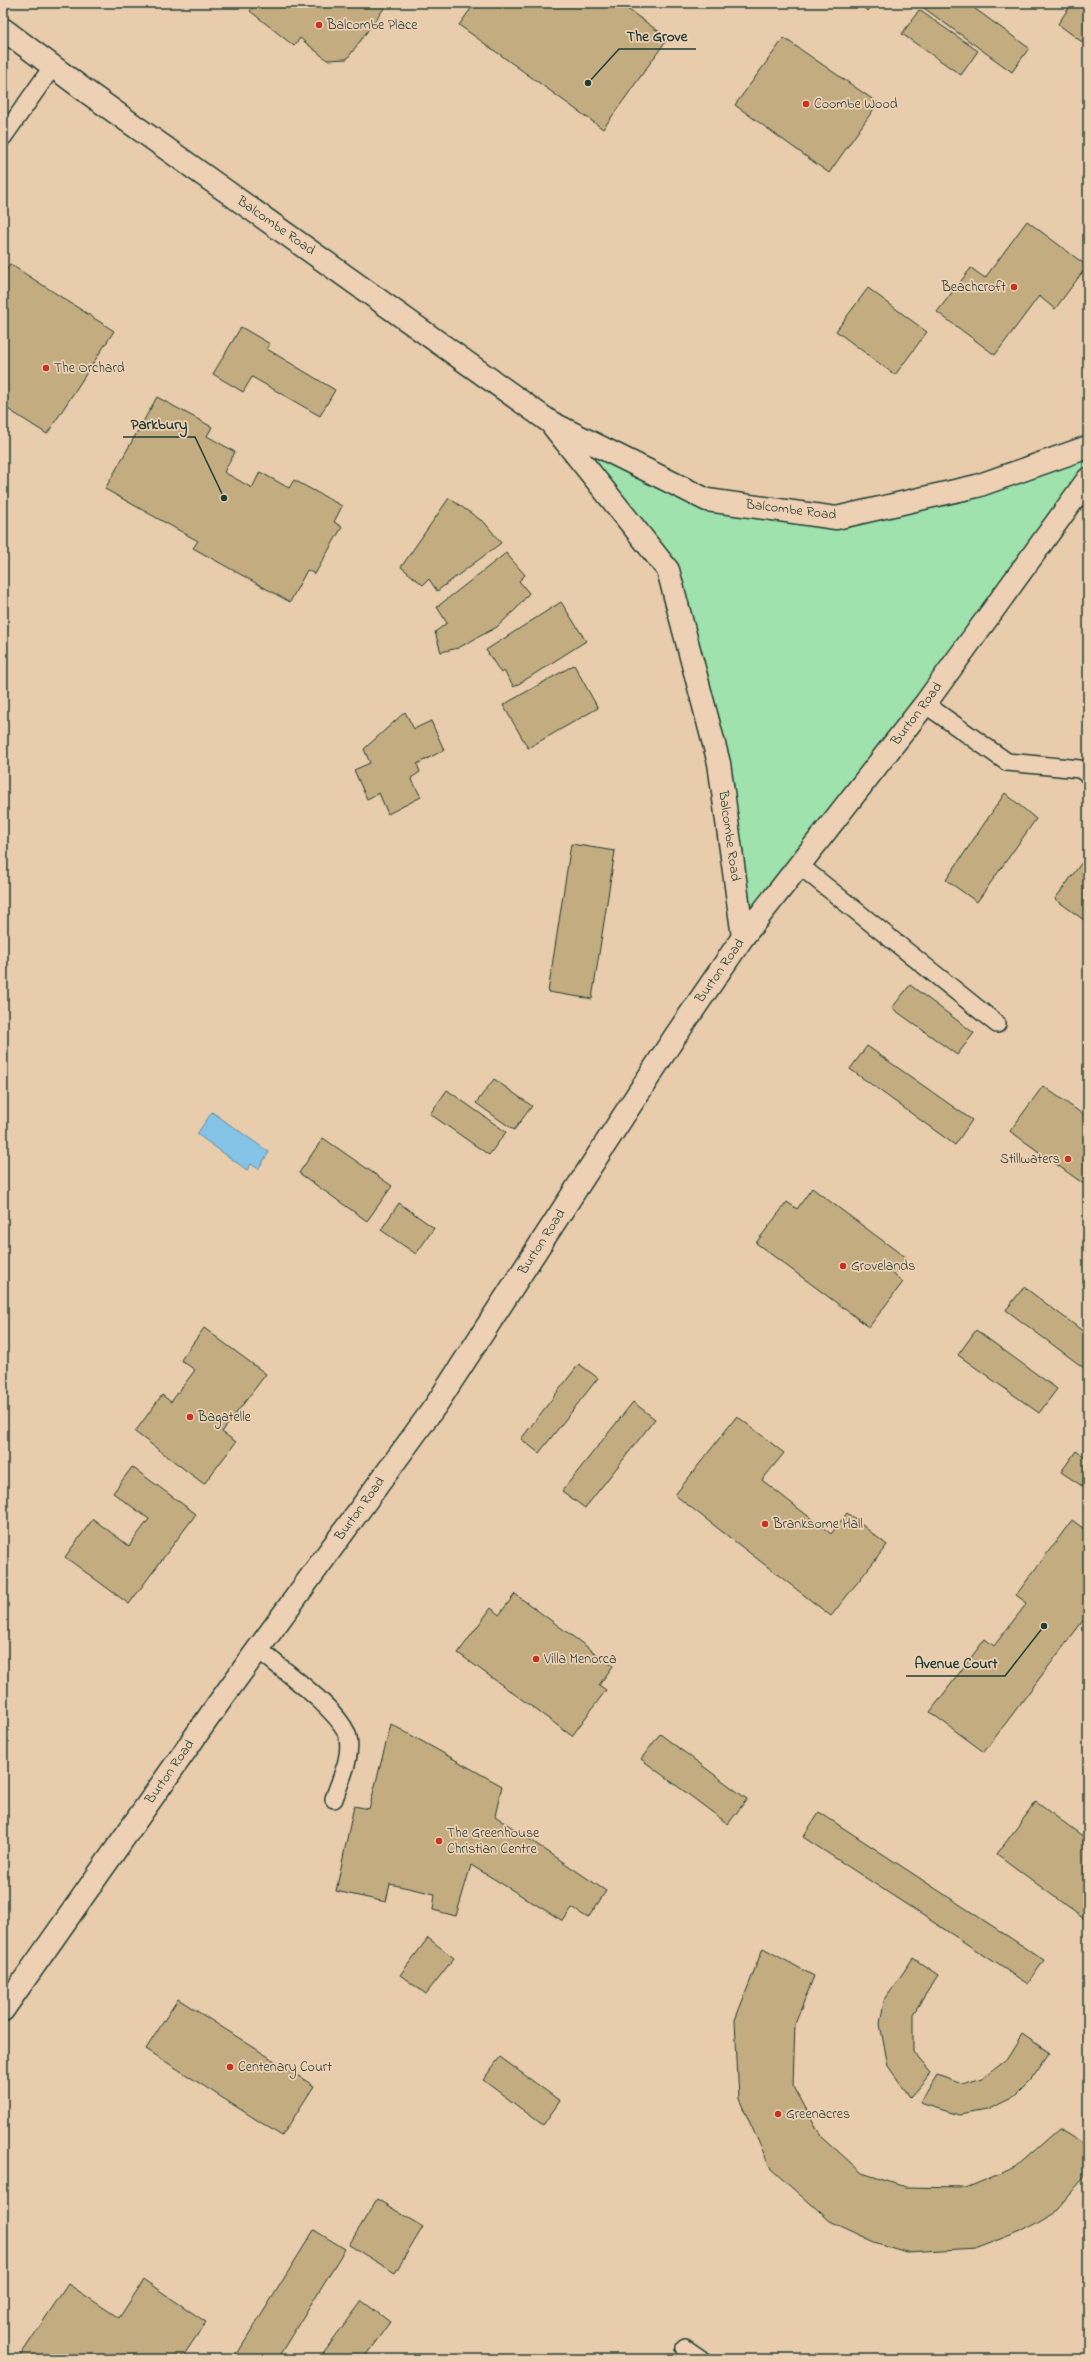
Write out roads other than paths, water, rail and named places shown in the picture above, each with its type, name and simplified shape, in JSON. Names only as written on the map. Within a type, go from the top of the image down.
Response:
[{"type":"street","name":"Balcombe Road","points":[[3,29],[550,422],[707,500],[836,518],[977,486],[1088,447]]},
{"type":"street","name":"Balcombe Road","points":[[550,422],[668,570],[719,763],[743,937]]},
{"type":"street","name":"Burton Road","points":[[3,2010],[258,1649],[436,1405],[674,1038],[743,937],[925,704],[1088,479]]},
{"type":"lane","points":[[3,137],[53,66]]},
{"type":"lane","points":[[925,704],[1007,762],[1080,769],[1088,775]]},
{"type":"lane","points":[[799,865],[997,1024]]},
{"type":"lane","points":[[258,1649],[338,1716],[348,1737],[348,1757],[334,1799]]},
{"type":"lane","points":[[685,2348],[701,2359]]},
{"type":"water","points":[[212,1112],[269,1152],[258,1169],[251,1164],[247,1170],[197,1134]]},
{"type":"place","name":"Balcombe Place","points":[[319,25]]},
{"type":"place","name":"The Grove","points":[[588,83]]},
{"type":"place","name":"Coombe Wood","points":[[806,104]]},
{"type":"place","name":"Beachcroft","points":[[1014,287]]},
{"type":"place","name":"The Orchard","points":[[46,368]]},
{"type":"place","name":"Parkbury","points":[[224,498]]},
{"type":"place","name":"Stillwaters","points":[[1068,1159]]},
{"type":"place","name":"Grovelands","points":[[843,1266]]},
{"type":"place","name":"Bagatelle","points":[[190,1417]]},
{"type":"place","name":"Branksome Hall","points":[[765,1524]]},
{"type":"place","name":"Avenue Court","points":[[1044,1626]]},
{"type":"place","name":"Villa Menorca","points":[[536,1659]]},
{"type":"place","name":"The Greenhouse Christian Centre","points":[[439,1841]]},
{"type":"place","name":"Centenary Court","points":[[230,2067]]},
{"type":"place","name":"Greenacres","points":[[778,2114]]}]
